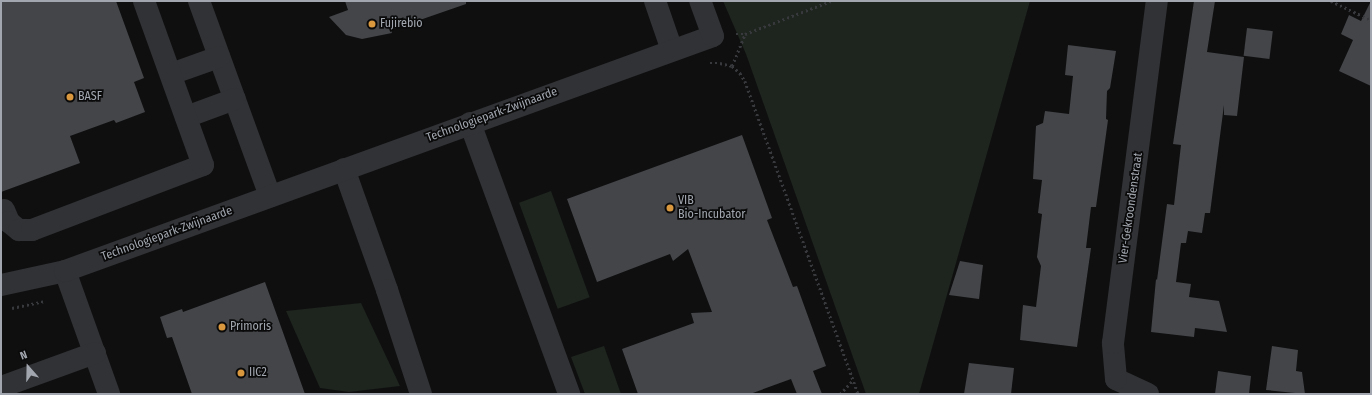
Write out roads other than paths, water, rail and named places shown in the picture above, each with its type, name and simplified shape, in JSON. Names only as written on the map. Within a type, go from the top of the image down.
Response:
[{"type":"street","points":[[4,210],[9,222],[19,230],[32,230],[203,165],[144,1]]},
{"type":"street","points":[[199,1],[270,196]]},
{"type":"street","points":[[655,1],[672,50]]},
{"type":"street","name":"Technologiepark-Zwijnaarde","points":[[1,285],[65,271],[713,36],[700,1]]},
{"type":"street","name":"Vier-Gekroondenstraat","points":[[1148,394],[1116,379],[1112,343],[1157,1]]},
{"type":"street","points":[[170,74],[219,57]]},
{"type":"street","points":[[186,117],[234,99]]},
{"type":"street","points":[[470,123],[569,394]]},
{"type":"street","points":[[344,169],[387,290],[421,394]]},
{"type":"street","points":[[65,271],[109,394]]},
{"type":"street","points":[[1,387],[95,354]]},
{"type":"place","name":"Fujirebio","points":[[372,24]]},
{"type":"place","name":"BASF","points":[[70,97]]},
{"type":"place","name":"VIB Bio-Incubator","points":[[670,208]]},
{"type":"place","name":"Primoris","points":[[222,327]]},
{"type":"place","name":"IIC2","points":[[241,373]]}]
